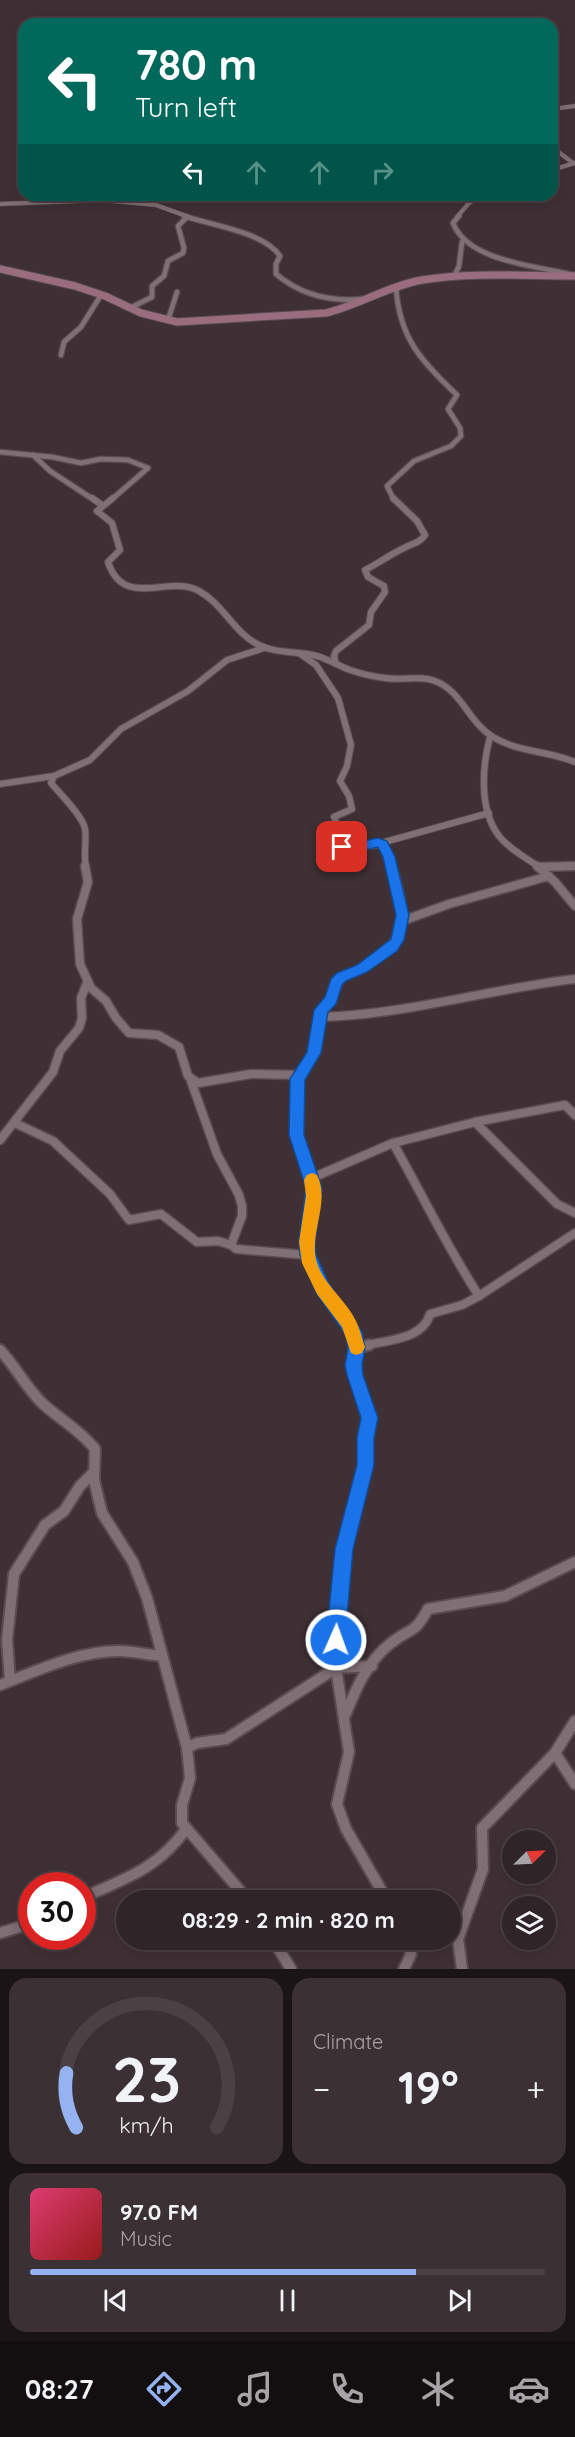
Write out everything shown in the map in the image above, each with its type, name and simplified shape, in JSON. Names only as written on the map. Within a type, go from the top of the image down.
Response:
[{"type":"street","points":[[558,108],[575,106]]},
{"type":"street","points":[[558,151],[574,163]]},
{"type":"street","points":[[558,168],[574,163]]},
{"type":"street","points":[[0,204],[86,201]]},
{"type":"street","points":[[113,201],[156,205],[187,217],[243,233],[276,250],[280,256],[276,264],[276,274],[286,282],[334,300],[366,299]]},
{"type":"street","points":[[454,277],[459,266],[462,242],[453,223],[471,201]]},
{"type":"street","points":[[130,308],[152,297],[152,286],[164,276],[168,261],[183,253],[184,248],[178,226],[187,217]]},
{"type":"street","points":[[462,242],[483,253],[575,275]]},
{"type":"street","points":[[0,269],[27,274],[101,295],[150,316],[195,322],[317,315],[342,309],[396,287],[422,280],[454,277],[575,275]]},
{"type":"street","points":[[335,663],[336,651],[369,625],[371,612],[386,592],[384,586],[368,576],[365,570],[393,556],[403,548],[421,541],[425,535],[410,514],[390,494],[387,486],[414,461],[450,446],[461,436],[460,428],[448,409],[457,395],[434,373],[408,340],[397,302],[396,287]]},
{"type":"street","points":[[168,320],[177,292]]},
{"type":"street","points":[[61,355],[64,342],[81,327],[101,295]]},
{"type":"street","points":[[0,452],[60,458],[81,463],[101,459],[128,460],[147,466],[146,472],[97,511],[112,523],[120,547],[118,553],[108,562],[116,577],[130,588],[143,590],[179,585],[198,590],[255,644],[321,657],[359,673],[378,677],[400,680],[421,678],[438,682],[456,694],[472,719],[490,737],[511,745],[561,755],[575,762]]},
{"type":"street","points":[[33,455],[50,471],[102,505]]},
{"type":"street","points":[[249,651],[255,644]]},
{"type":"street","points":[[0,784],[54,776],[90,760],[121,729],[188,691],[226,660],[265,647]]},
{"type":"street","points":[[299,653],[314,663],[338,698],[344,724],[351,740],[347,766],[340,781],[349,796],[352,808],[334,817],[340,832],[341,844],[347,849],[381,843],[489,813]]},
{"type":"street","points":[[322,676],[335,663]]},
{"type":"street","points":[[490,737],[484,758],[485,788],[495,832],[549,876],[575,906]]},
{"type":"street","points":[[561,755],[575,754]]},
{"type":"street","points":[[54,776],[51,780],[52,786],[76,813],[85,828],[83,852],[88,877],[77,919],[80,964],[87,983],[106,1001],[116,1018],[129,1033],[158,1035],[179,1047],[217,1154],[239,1195],[242,1206],[242,1216],[231,1245]]},
{"type":"street","points":[[381,843],[389,857],[400,897],[402,921],[395,944],[362,969],[338,980],[331,1000],[321,1010],[314,1053],[299,1075],[296,1126],[312,1178],[314,1196],[307,1242],[308,1255],[323,1289],[354,1332],[356,1348],[353,1365],[370,1418],[365,1438],[366,1465],[344,1549],[337,1609],[336,1668],[348,1759],[338,1799],[340,1815],[381,1890]]},
{"type":"street","points":[[538,867],[575,866]]},
{"type":"street","points":[[402,921],[471,897],[495,893],[549,876]]},
{"type":"street","points":[[319,1017],[365,1016],[472,997],[526,983],[575,979]]},
{"type":"street","points":[[0,1140],[53,1072],[60,1051],[79,1028],[82,1018],[81,998],[87,983]]},
{"type":"street","points":[[191,1081],[205,1083],[250,1074],[299,1075]]},
{"type":"street","points":[[312,1178],[393,1143],[476,1122],[565,1105],[575,1115]]},
{"type":"street","points":[[476,1122],[557,1204],[575,1213]]},
{"type":"street","points":[[15,1123],[52,1142],[111,1194],[129,1220],[161,1214],[197,1242],[218,1241],[236,1249],[308,1255]]},
{"type":"street","points":[[393,1143],[428,1205],[451,1253],[479,1296]]},
{"type":"street","points":[[356,1348],[419,1332],[427,1325],[430,1314],[462,1305],[479,1296],[575,1233]]},
{"type":"street","points":[[0,1350],[16,1366],[45,1407],[84,1435],[93,1445],[96,1457],[94,1472],[102,1514],[133,1562],[147,1598],[188,1748],[190,1778],[181,1816],[186,1829],[240,1890]]},
{"type":"street","points":[[94,1472],[80,1486],[64,1511],[45,1525],[14,1574],[5,1683],[43,1667],[87,1654],[121,1651],[162,1656]]},
{"type":"street","points":[[343,1719],[356,1684],[390,1643],[418,1627],[426,1613],[432,1608],[506,1596],[575,1562]]},
{"type":"street","points":[[188,1748],[199,1741],[218,1742],[226,1739],[336,1668],[372,1666]]},
{"type":"street","points":[[462,1969],[458,1939],[483,1869],[482,1828],[555,1753],[575,1721]]},
{"type":"street","points":[[555,1753],[575,1784]]},
{"type":"street","points":[[96,1892],[135,1877],[171,1849],[186,1829]]},
{"type":"street","points":[[0,1933],[18,1927]]},
{"type":"street","points":[[279,1950],[291,1969]]},
{"type":"street","points":[[404,1969],[411,1954],[410,1950]]},
{"type":"slow traffic","points":[[312,1180],[314,1196],[307,1242],[309,1263],[323,1289],[354,1332],[356,1347]]},
{"type":"route","points":[[336,1640],[344,1549],[366,1465],[365,1438],[370,1418],[353,1365],[356,1348],[354,1332],[323,1289],[309,1263],[307,1242],[314,1188],[297,1135],[297,1079],[314,1053],[321,1010],[331,1000],[336,983],[342,977],[362,969],[395,944],[398,940],[403,915],[389,857],[383,844],[347,849],[342,847]]}]
